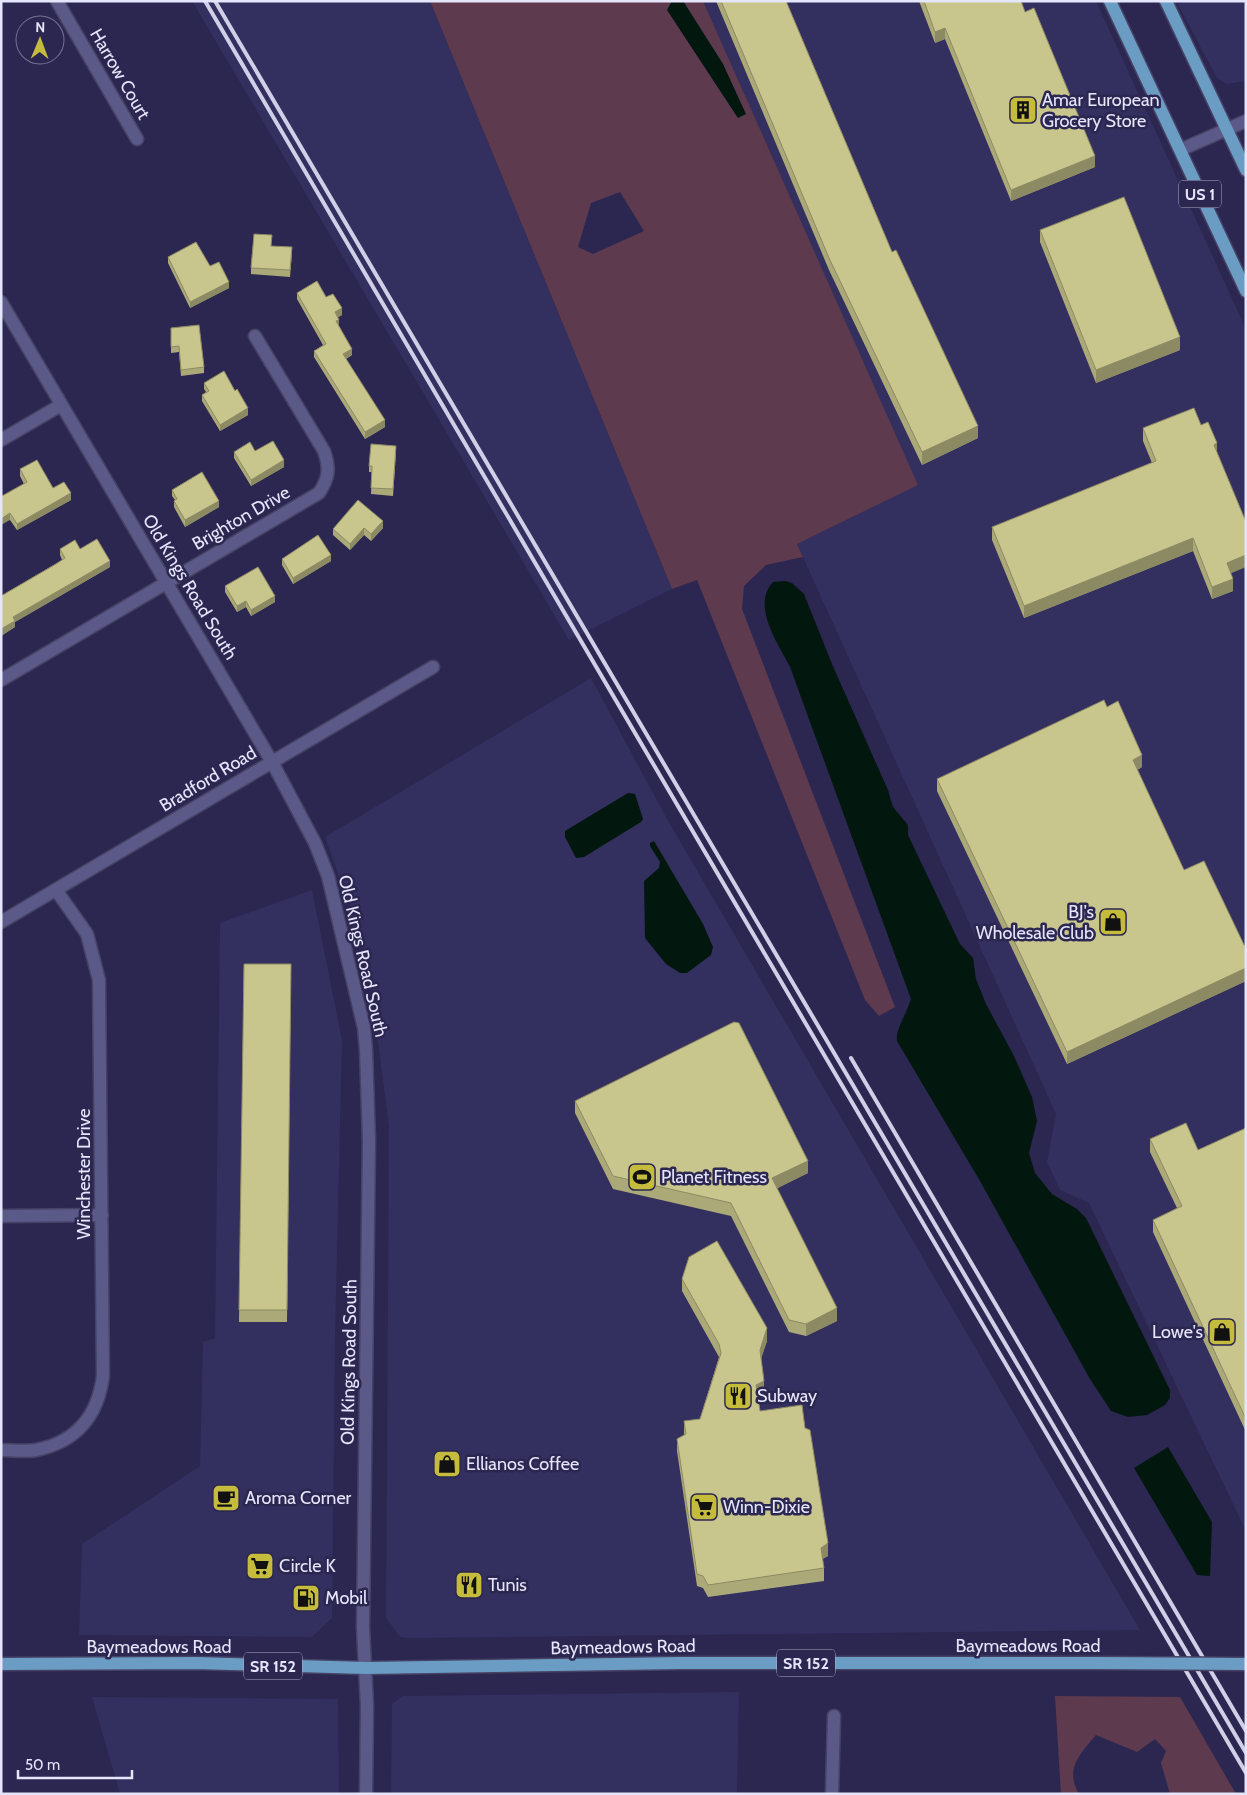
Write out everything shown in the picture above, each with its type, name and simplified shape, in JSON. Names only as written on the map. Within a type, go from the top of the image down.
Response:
[{"type":"main road","name":"US 1","points":[[1110,1],[1246,291]]},
{"type":"main road","points":[[1166,1],[1246,170]]},
{"type":"main road","name":"Baymeadows Road","points":[[1,1664],[196,1663],[366,1668],[680,1664],[1246,1664]]},
{"type":"street","name":"Harrow Court","points":[[57,1],[137,139]]},
{"type":"street","points":[[1180,150],[1246,121]]},
{"type":"street","name":"Old Kings Road South","points":[[1,302],[272,762],[315,842],[328,876],[364,1028],[366,1050],[369,1141],[362,1628],[366,1668],[366,1794]]},
{"type":"street","name":"Brighton Drive","points":[[1,680],[319,493],[327,480],[329,465],[324,451],[255,336]]},
{"type":"street","points":[[1,440],[62,405]]},
{"type":"street","name":"Bradford Road","points":[[1,922],[433,667]]},
{"type":"street","name":"Winchester Drive","points":[[1,1450],[34,1450],[51,1446],[71,1436],[89,1418],[100,1397],[102,1376],[102,1215],[98,980],[87,934],[56,890]]},
{"type":"street","points":[[1,1216],[102,1215]]},
{"type":"street","points":[[832,1794],[834,1716]]},
{"type":"shaded area","points":[[192,1],[430,1],[672,589],[569,640]]},
{"type":"shaded area","points":[[430,1],[672,1],[668,11],[738,118],[723,64],[683,1],[703,1],[918,485],[797,544],[803,557],[766,565],[744,586],[742,609],[895,1007],[879,1016],[865,1000],[697,580],[672,589]],"holes":[[[620,192],[644,231],[593,254],[578,247],[591,203]]]},
{"type":"shaded area","points":[[672,1],[683,1],[723,64],[746,114],[738,118],[667,10]]},
{"type":"shaded area","points":[[703,1],[1096,1],[1246,329],[1246,1531],[1089,1203],[1060,1190],[1047,1162],[1056,1114],[797,544],[917,485]]},
{"type":"shaded area","points":[[1176,1],[1246,1],[1246,81],[1227,84],[1217,78]]},
{"type":"shaded area","points":[[785,581],[792,583],[804,594],[832,664],[888,790],[893,807],[908,825],[908,835],[960,944],[973,958],[976,979],[986,1004],[1014,1056],[1032,1097],[1037,1121],[1029,1153],[1035,1173],[1052,1194],[1077,1209],[1086,1218],[1170,1390],[1170,1398],[1165,1405],[1147,1415],[1128,1417],[1111,1411],[1090,1379],[980,1181],[897,1041],[899,1027],[911,999],[790,667],[774,636],[766,613],[765,602],[767,592],[773,582]]},
{"type":"shaded area","points":[[591,678],[667,819],[1140,1630],[407,1638],[400,1637],[386,1618],[389,1127],[371,987],[359,933],[325,837]]},
{"type":"shaded area","points":[[628,793],[635,794],[643,819],[641,822],[584,857],[576,858],[565,837],[565,831]]},
{"type":"shaded area","points":[[654,841],[703,924],[713,947],[711,955],[687,973],[680,973],[666,964],[645,938],[644,881],[659,868],[660,862],[650,846],[650,843]]},
{"type":"shaded area","points":[[312,890],[342,1040],[335,1337],[332,1618],[312,1637],[79,1635],[82,1544],[200,1466],[203,1342],[215,1338],[220,923]]},
{"type":"shaded area","points":[[1168,1447],[1212,1522],[1210,1576],[1197,1575],[1134,1468]]},
{"type":"shaded area","points":[[739,1692],[737,1794],[391,1794],[392,1704],[402,1696]]},
{"type":"shaded area","points":[[1055,1696],[1180,1697],[1236,1794],[1170,1794],[1161,1763],[1166,1751],[1155,1739],[1137,1752],[1096,1735],[1076,1762],[1073,1777],[1079,1794],[1061,1794]]},
{"type":"shaded area","points":[[92,1697],[338,1699],[339,1794],[120,1794]]},
{"type":"building","points":[[721,1],[786,1],[892,252],[896,250],[978,426],[922,452],[829,258]]},
{"type":"building","name":"Amar European Grocery Store","points":[[924,1],[1021,1],[1025,12],[1034,8],[1095,156],[1011,190],[945,28],[935,32]]},
{"type":"building","points":[[1124,197],[1180,337],[1096,370],[1040,230]]},
{"type":"building","points":[[254,234],[272,235],[271,246],[292,247],[290,270],[251,268]]},
{"type":"building","points":[[196,242],[210,266],[219,262],[229,282],[190,302],[168,257]]},
{"type":"building","points":[[317,281],[326,297],[333,294],[342,308],[335,312],[339,320],[336,321],[352,349],[343,354],[385,420],[365,432],[314,351],[326,344],[297,293]]},
{"type":"building","points":[[199,325],[204,367],[181,370],[179,346],[171,347],[171,328]]},
{"type":"building","points":[[224,371],[235,391],[237,389],[248,408],[220,425],[202,395],[209,391],[204,383]]},
{"type":"building","points":[[1194,408],[1201,425],[1208,422],[1217,443],[1214,445],[1246,522],[1246,555],[1227,563],[1233,579],[1212,587],[1193,538],[1024,606],[992,527],[1156,461],[1143,428]]},
{"type":"building","points":[[273,441],[284,460],[251,480],[234,452],[250,442],[255,451]]},
{"type":"building","points":[[371,444],[396,446],[393,489],[371,488],[372,466],[369,466]]},
{"type":"building","points":[[37,460],[53,488],[64,482],[71,493],[17,524],[10,513],[1,519],[1,494],[2,496],[27,482],[20,469]]},
{"type":"building","points":[[202,472],[219,501],[185,520],[174,501],[177,499],[172,490]]},
{"type":"building","points":[[358,500],[383,521],[371,534],[364,528],[350,544],[333,529]]},
{"type":"building","points":[[318,535],[331,555],[293,578],[282,559]]},
{"type":"building","points":[[97,539],[110,561],[13,617],[15,621],[1,629],[1,596],[65,558],[60,549],[75,540],[80,549]]},
{"type":"building","points":[[258,567],[275,596],[251,610],[246,601],[237,606],[225,586]]},
{"type":"building","name":"BJ's Wholesale Club","points":[[1104,700],[1107,707],[1118,701],[1142,755],[1133,760],[1184,870],[1204,861],[1246,949],[1246,968],[1067,1052],[937,779]]},
{"type":"building","points":[[244,964],[291,964],[287,1310],[239,1310]]},
{"type":"building","points":[[734,1022],[739,1023],[808,1161],[772,1178],[837,1308],[806,1324],[789,1320],[731,1203],[613,1176],[575,1101]]},
{"type":"building","name":"Lowe's","points":[[1186,1123],[1198,1150],[1246,1128],[1246,1419],[1153,1220],[1182,1206],[1150,1139]]},
{"type":"building","points":[[717,1241],[767,1328],[760,1350],[764,1381],[756,1385],[760,1411],[802,1405],[805,1428],[810,1430],[828,1543],[821,1548],[824,1568],[708,1585],[703,1576],[697,1574],[677,1439],[686,1434],[684,1421],[700,1419],[721,1353],[719,1344],[682,1279],[689,1257]]},
{"type":"railway","points":[[205,1],[1246,1773]]},
{"type":"railway","points":[[215,1],[1246,1753]]},
{"type":"railway","points":[[851,1058],[1246,1731]]},
{"type":"place","name":"Amar European Grocery Store","points":[[1023,110]]},
{"type":"place","name":"BJ's Wholesale Club","points":[[1113,922]]},
{"type":"place","name":"Planet Fitness","points":[[642,1177]]},
{"type":"place","name":"Lowe's","points":[[1222,1332]]},
{"type":"place","name":"Subway","points":[[738,1396]]},
{"type":"place","name":"Ellianos Coffee","points":[[447,1464]]},
{"type":"place","name":"Aroma Corner","points":[[226,1498]]},
{"type":"place","name":"Winn-Dixie","points":[[704,1507]]},
{"type":"place","name":"Circle K","points":[[260,1566]]},
{"type":"place","name":"Tunis","points":[[469,1585]]},
{"type":"place","name":"Mobil","points":[[306,1598]]}]
